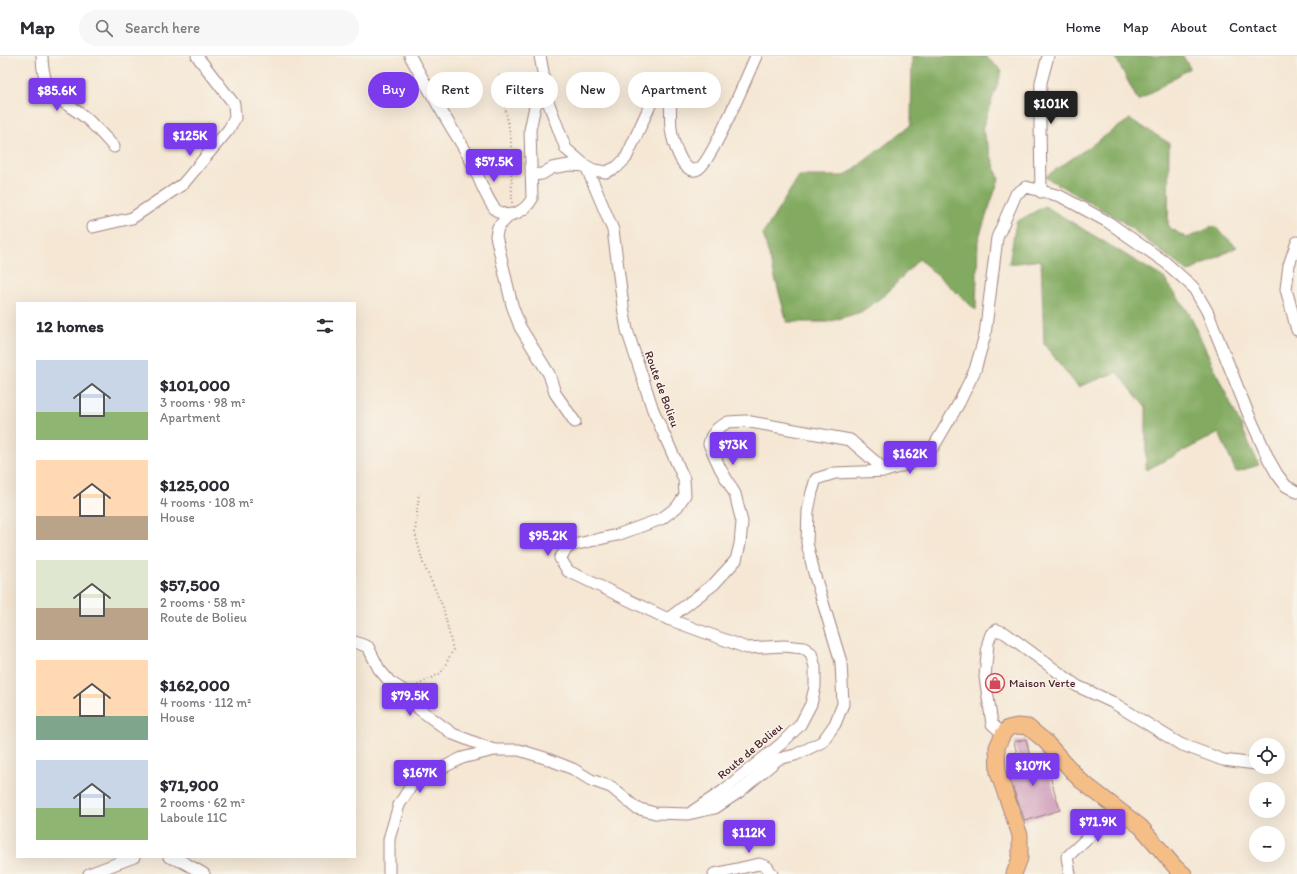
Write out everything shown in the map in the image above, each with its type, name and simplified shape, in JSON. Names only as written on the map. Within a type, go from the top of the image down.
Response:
[{"type":"main road","points":[[1014,874],[1020,858],[1020,835],[998,773],[997,747],[1003,734],[1008,728],[1017,726],[1028,727],[1045,741],[1080,780],[1141,827],[1176,868],[1184,874]]},
{"type":"street","points":[[42,56],[42,68],[46,82],[54,96],[76,110],[93,124],[114,147]]},
{"type":"street","points":[[93,227],[132,218],[182,184],[229,129],[235,118],[234,104],[210,75],[197,56]]},
{"type":"street","points":[[410,56],[471,160],[486,195],[497,210],[505,214],[519,213],[529,204],[532,199],[530,130],[535,108]]},
{"type":"street","points":[[540,56],[543,72]]},
{"type":"street","points":[[550,108],[566,149],[586,166],[600,172],[606,172],[617,167],[626,158],[652,101],[656,96],[661,94],[666,96],[670,101],[671,128],[677,153],[689,168],[695,170],[699,169],[707,160],[756,56]]},
{"type":"street","points":[[1041,192],[1041,82],[1048,56]]},
{"type":"street","points":[[531,175],[542,174],[552,168],[569,165],[586,166]]},
{"type":"street","name":"Route de Bolieu","points":[[586,166],[612,230],[627,330],[653,410],[684,479],[685,495],[677,508],[661,519],[617,535],[569,546],[560,558],[568,571],[668,619],[747,648],[784,646],[804,648],[811,653],[815,667],[815,687],[811,704],[800,725],[781,744],[723,791],[688,814]]},
{"type":"street","points":[[389,874],[389,839],[399,805],[411,786],[428,775],[462,758],[494,750],[519,750],[552,761],[611,787],[636,808],[655,813],[688,814],[715,808],[739,792],[778,759],[795,754],[822,742],[835,724],[843,704],[841,662],[814,573],[807,543],[808,511],[816,479],[835,473],[886,471],[911,463],[934,446],[959,403],[975,370],[985,335],[997,238],[1003,220],[1016,194],[1026,187],[1060,196],[1108,222],[1165,262],[1192,287],[1207,311],[1248,413],[1269,460],[1286,486],[1297,492]]},
{"type":"street","points":[[512,214],[498,227],[496,236],[512,305],[520,328],[549,374],[555,393],[575,422]]},
{"type":"street","points":[[1297,242],[1290,265],[1286,289],[1297,330]]},
{"type":"street","points":[[668,619],[714,584],[736,560],[740,544],[742,522],[735,494],[720,468],[709,444],[711,437],[718,428],[728,422],[745,421],[850,440],[886,471]]},
{"type":"street","points":[[1003,734],[992,724],[985,677],[988,643],[991,634],[997,630],[1005,633],[1077,686],[1112,702],[1180,744],[1223,760],[1249,763]]},
{"type":"street","points":[[356,642],[368,648],[379,669],[390,682],[406,692],[419,710],[453,734],[494,750]]},
{"type":"street","points":[[1070,874],[1068,857],[1117,810]]},
{"type":"street","points":[[89,874],[101,868],[131,858]]},
{"type":"street","points":[[172,858],[184,862],[204,874]]},
{"type":"street","points":[[714,874],[759,864],[767,867],[772,874]]},
{"type":"street","points":[[101,868],[112,874]]},
{"type":"path","points":[[505,108],[511,139],[513,196],[512,214]]},
{"type":"path","points":[[406,692],[441,673],[452,650],[443,608],[422,562],[415,533],[419,493]]},
{"type":"green space","points":[[912,56],[985,56],[1002,71],[982,129],[999,179],[978,240],[976,310],[919,259],[886,294],[861,312],[828,322],[787,322],[763,234],[799,176],[845,176],[911,125]]},
{"type":"green space","points":[[1115,56],[1183,56],[1190,68],[1138,101]]},
{"type":"green space","points":[[1130,119],[1169,143],[1168,227],[1187,238],[1214,226],[1237,247],[1188,272],[1120,220],[1045,177]]},
{"type":"green space","points":[[1045,206],[1164,278],[1189,313],[1259,465],[1236,472],[1219,433],[1146,470],[1146,408],[1117,372],[1078,387],[1044,344],[1041,260],[1009,264],[1016,222]]},
{"type":"building","points":[[1026,739],[1033,770],[1047,766],[1060,810],[1025,821],[1009,777],[1022,774],[1014,742]]},
{"type":"place","name":"Maison Verte","points":[[995,683]]}]
